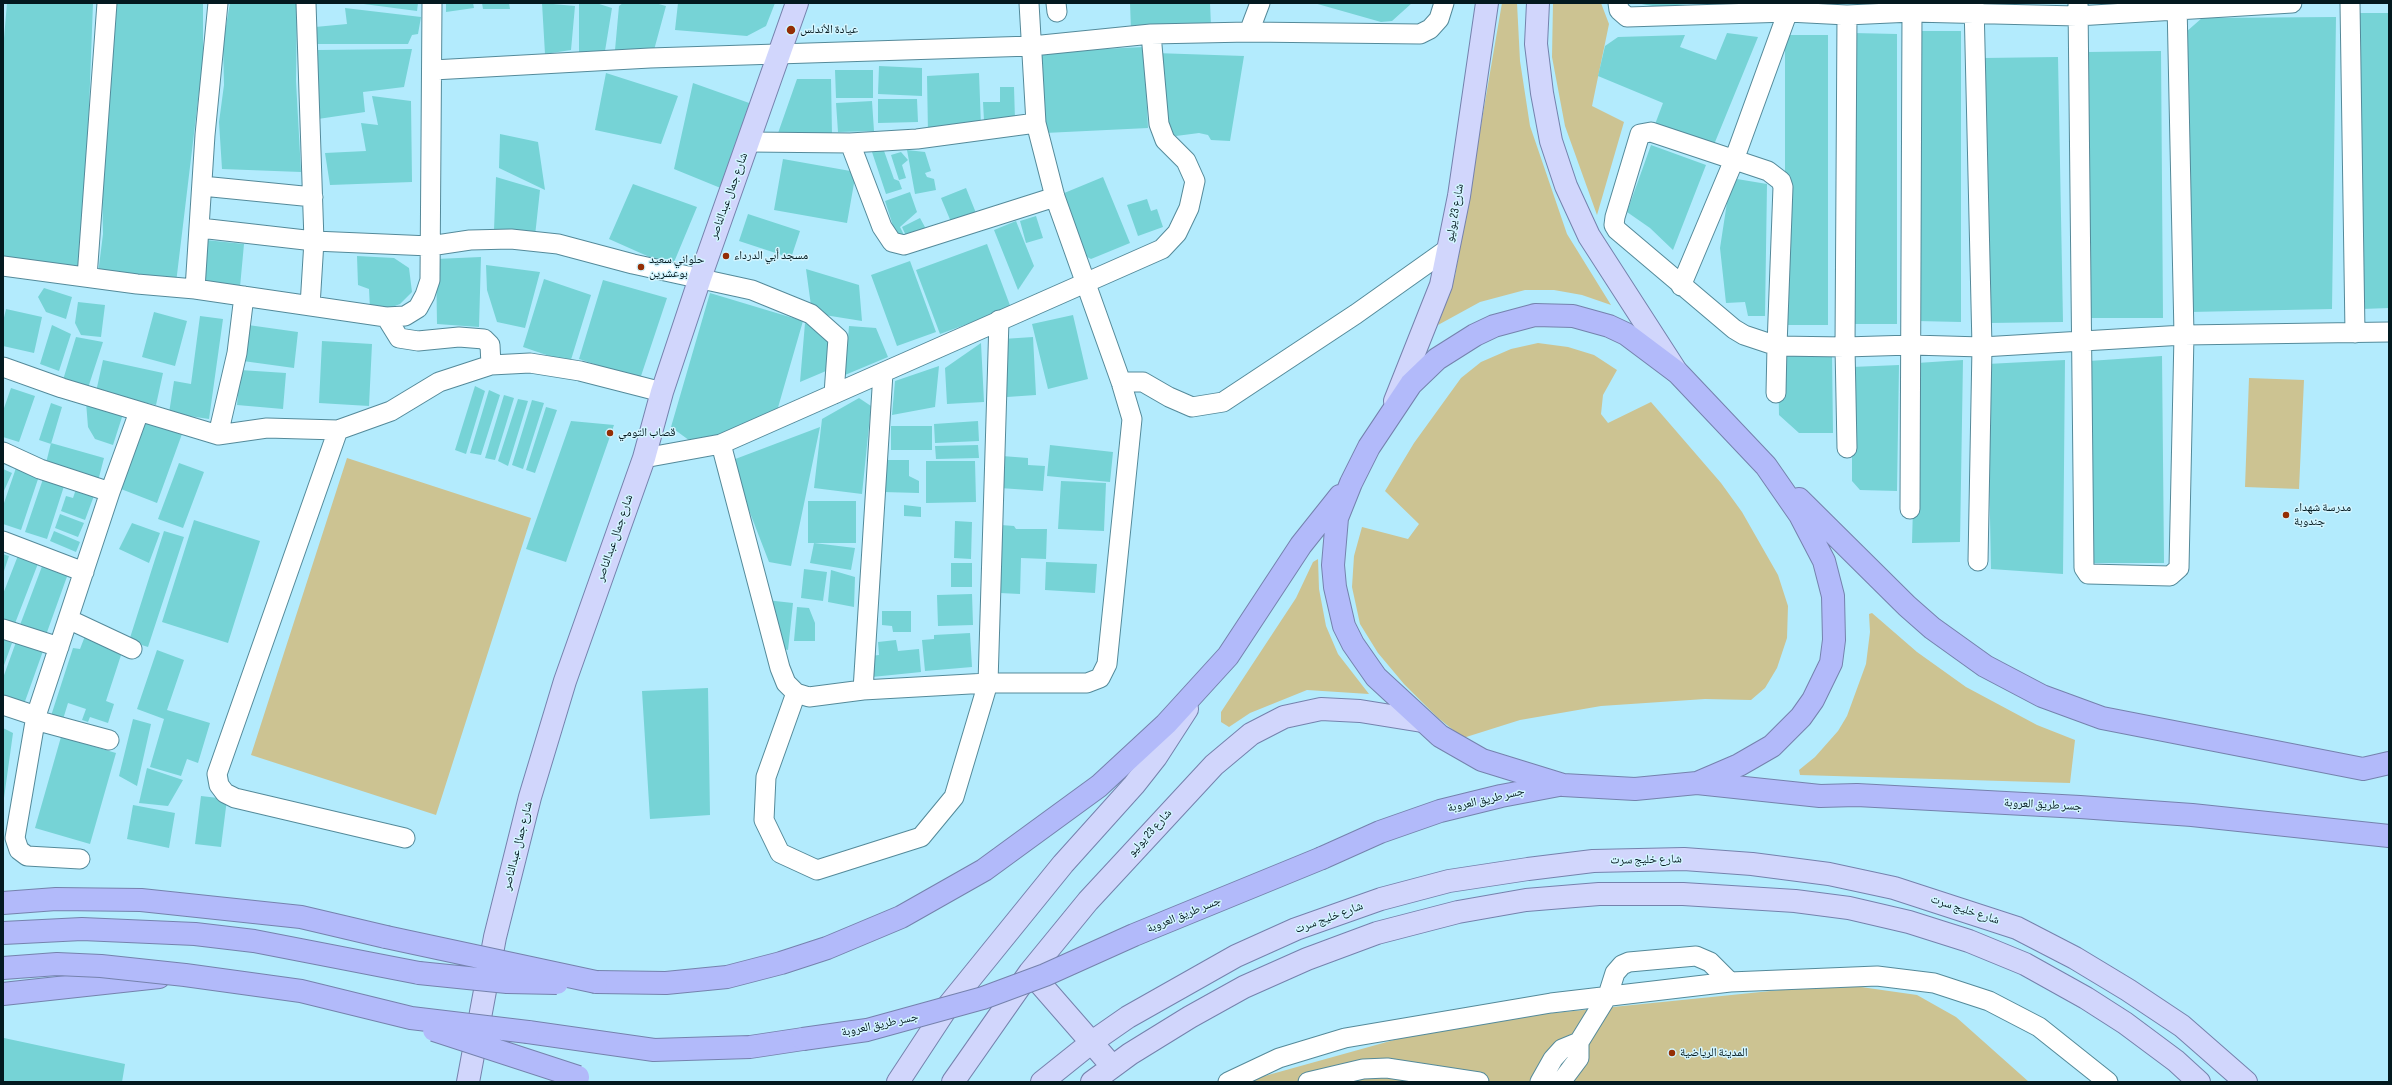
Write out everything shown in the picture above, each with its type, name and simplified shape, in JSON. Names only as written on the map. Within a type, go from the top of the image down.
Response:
[{"type":"highway","points":[[1766,466],[1800,515],[1824,561],[1833,596],[1835,618],[1830,662],[1813,700],[1787,732],[1756,756],[1697,783],[1635,789],[1563,785],[1482,760],[1456,746],[1422,721],[1376,677],[1363,662],[1353,644],[1338,607],[1333,565],[1337,518],[1351,483],[1369,447],[1411,384],[1437,359],[1475,335],[1494,326],[1535,315],[1573,316],[1609,326],[1626,334],[1678,373],[1766,466],[1888,588],[1932,628],[1985,666],[2042,696],[2102,718],[2362,769],[2389,763]]},
{"type":"highway","points":[[3,933],[82,928],[195,934],[254,941],[419,973],[463,979],[507,982],[666,983],[727,976],[827,948],[901,917],[984,870],[1099,786],[1134,755],[1200,688],[1228,656],[1297,551],[1351,483]]},
{"type":"highway","name":"جسر طريق العروبة","points":[[1697,783],[1820,796],[1865,796],[2096,808],[2389,836]]},
{"type":"highway","name":"جسر طريق العروبة","points":[[412,1018],[654,1050],[750,1047],[868,1030],[982,998],[1045,975],[1134,935],[1322,858],[1380,832],[1440,811],[1501,796],[1563,785]]},
{"type":"highway","points":[[3,903],[56,899],[141,900],[301,917],[386,937],[596,982]]},
{"type":"highway","points":[[3,968],[57,964],[101,966],[185,975],[301,991],[412,1018],[449,1036],[585,1080]]},
{"type":"highway","points":[[3,994],[185,975]]},
{"type":"main road","name":"شارع جمال عبدالناصر","points":[[468,1082],[495,937],[530,797],[565,681],[644,458],[662,392],[700,278],[797,3]]},
{"type":"main road","name":"شارع 23 يوليو","points":[[1389,415],[1441,285],[1459,196],[1488,3]]},
{"type":"main road","points":[[1538,3],[1536,44],[1542,93],[1551,141],[1566,186],[1589,236],[1678,373]]},
{"type":"main road","points":[[898,1082],[948,1006],[1063,864],[1156,756],[1200,688]]},
{"type":"main road","name":"شارع 23 يوليو","points":[[953,1082],[1030,972],[1088,901],[1214,765],[1252,734],[1284,717],[1321,709],[1360,711],[1422,721]]},
{"type":"main road","name":"شارع خليج سرت","points":[[1042,1082],[1092,1042],[1162,997],[1236,956],[1296,929],[1381,899],[1449,881],[1528,869],[1593,861],[1684,859],[1752,864],[1836,876],[1901,890],[2017,928],[2075,958],[2128,990],[2182,1026],[2246,1082]]},
{"type":"main road","points":[[1092,1082],[1112,1066],[1190,1017],[1244,987],[1307,959],[1377,933],[1458,912],[1526,900],[1599,894],[1683,894],[1795,901],[1849,908],[1909,922],[1969,942],[2026,964],[2086,998],[2138,1032],[2176,1061],[2199,1082]]},
{"type":"main road","points":[[1030,972],[1112,1066]]},
{"type":"street","points":[[87,277],[107,3]]},
{"type":"street","points":[[195,289],[205,135],[218,3]]},
{"type":"street","points":[[306,3],[314,241],[310,306]]},
{"type":"street","points":[[3,266],[195,289],[386,317],[404,316],[418,308],[426,295],[430,280],[432,3]]},
{"type":"street","points":[[721,444],[780,668],[786,683],[796,693],[809,697],[863,690],[988,683],[1087,682],[1100,678],[1107,664],[1132,420],[1121,382],[1084,282],[1055,196],[1036,123],[1030,3]]},
{"type":"street","points":[[1249,32],[1260,3]]},
{"type":"street","points":[[432,70],[779,53],[1032,46],[1151,34],[1249,32],[1420,34],[1430,29],[1439,19],[1444,3]]},
{"type":"street","points":[[1618,3],[1619,10],[1627,17],[1705,10],[1789,8],[1847,15],[1974,8],[2078,10],[2292,3]]},
{"type":"street","points":[[2350,3],[2355,333]]},
{"type":"street","points":[[2078,10],[2083,341],[2084,568],[2088,574],[2170,576],[2179,568],[2184,336],[2177,6]]},
{"type":"street","points":[[1680,286],[1734,160],[1789,8]]},
{"type":"street","points":[[1974,8],[1982,347],[1978,561]]},
{"type":"street","points":[[1910,509],[1912,345],[1912,12]]},
{"type":"street","points":[[1847,15],[1845,348],[1847,448]]},
{"type":"street","points":[[644,458],[721,444],[1084,282],[1162,249],[1177,233],[1189,208],[1195,181],[1186,161],[1166,140],[1159,124],[1151,34]]},
{"type":"street","points":[[749,142],[850,143],[917,138],[1036,123]]},
{"type":"street","points":[[1776,393],[1777,346],[1783,188],[1781,181],[1768,172],[1651,132],[1644,132],[1637,138],[1614,224],[1622,236],[1680,286],[1734,329],[1744,335],[1777,346],[1845,348],[1912,345],[1982,347],[2184,336],[2389,332]]},
{"type":"street","points":[[850,143],[882,227],[892,242],[904,245],[1055,196]]},
{"type":"street","points":[[202,186],[313,197]]},
{"type":"street","points":[[200,228],[314,241],[430,246],[470,240],[511,239],[558,244],[634,264],[752,290],[812,314],[838,338],[834,394]]},
{"type":"street","points":[[1121,382],[1143,382],[1169,397],[1192,407],[1223,402],[1356,314],[1449,248]]},
{"type":"street","points":[[218,435],[237,353],[244,296]]},
{"type":"street","points":[[386,317],[399,338],[418,340],[458,337],[484,339],[490,345],[491,365]]},
{"type":"street","points":[[796,693],[766,776],[764,820],[780,853],[816,870],[921,837],[954,797],[988,683],[999,320]]},
{"type":"street","points":[[4,371],[218,435],[267,428],[338,430],[391,411],[439,382],[491,365],[530,363],[580,371],[662,392]]},
{"type":"street","points":[[863,690],[883,373]]},
{"type":"street","points":[[80,859],[27,856],[19,850],[15,838],[35,718],[110,492],[139,412]]},
{"type":"street","points":[[338,430],[217,774],[219,785],[225,793],[234,798],[405,838]]},
{"type":"street","points":[[3,452],[40,469],[110,492]]},
{"type":"street","points":[[3,541],[84,572]]},
{"type":"street","points":[[68,619],[132,649]]},
{"type":"street","points":[[3,629],[59,648]]},
{"type":"street","points":[[3,706],[35,718],[109,740]]},
{"type":"street","points":[[1561,1082],[1579,1058],[1579,1042],[1608,995],[1615,973],[1622,965],[1629,962],[1696,956],[1710,962],[1730,982]]},
{"type":"street","points":[[1228,1082],[1279,1058],[1345,1038],[1608,995],[1730,982],[1877,976],[1906,979],[1948,987],[1989,1001],[2033,1024],[2062,1044],[2108,1082]]},
{"type":"street","points":[[1540,1082],[1553,1059],[1562,1049],[1579,1042]]},
{"type":"street","points":[[1308,1082],[1363,1069],[1387,1068],[1480,1082]]},
{"type":"shaded area","points":[[1502,3],[1517,3],[1520,61],[1530,126],[1567,234],[1611,305],[1582,295],[1554,290],[1525,290],[1480,302],[1438,325],[1455,276]]},
{"type":"shaded area","points":[[1553,3],[1601,3],[1609,24],[1592,106],[1624,122],[1597,215],[1565,126],[1552,57]]},
{"type":"shaded area","points":[[1538,343],[1568,347],[1594,355],[1617,370],[1603,395],[1601,414],[1608,423],[1651,402],[1721,483],[1742,512],[1778,575],[1788,606],[1787,638],[1777,668],[1765,688],[1751,700],[1705,699],[1601,706],[1520,720],[1463,738],[1437,717],[1404,684],[1378,653],[1360,624],[1352,587],[1354,556],[1362,527],[1408,539],[1419,524],[1385,491],[1414,443],[1461,378],[1481,362],[1511,349]]},
{"type":"shaded area","points":[[2249,378],[2304,380],[2299,489],[2245,487]]},
{"type":"shaded area","points":[[347,458],[531,518],[436,815],[251,755]]},
{"type":"shaded area","points":[[1318,559],[1319,589],[1326,626],[1338,654],[1369,694],[1307,690],[1250,713],[1229,727],[1221,722],[1221,712],[1296,598],[1313,562]]},
{"type":"shaded area","points":[[1872,613],[1917,652],[1966,687],[2037,725],[2075,740],[2070,783],[1800,775],[1799,770],[1815,757],[1838,731],[1847,716],[1866,664],[1870,632],[1869,614]]},
{"type":"shaded area","name":"المدينة الرياضية","points":[[1840,984],[1917,995],[1956,1017],[2029,1082],[1243,1082],[1455,1023]]},
{"type":"building","points":[[7,3],[93,3],[83,269],[3,261],[3,50]]},
{"type":"building","points":[[113,3],[203,3],[203,59],[176,283],[98,274],[103,234],[102,187],[106,148]]},
{"type":"building","points":[[230,3],[297,3],[296,81],[301,172],[222,169],[219,122],[224,85],[223,43]]},
{"type":"building","points":[[356,3],[418,3],[417,11]]},
{"type":"building","points":[[446,3],[473,3],[474,8],[446,12]]},
{"type":"building","points":[[482,3],[509,3],[510,9],[483,9]]},
{"type":"building","points":[[542,3],[575,6],[571,50],[545,54]]},
{"type":"building","points":[[579,3],[596,3],[612,8],[605,51],[579,53]]},
{"type":"building","points":[[623,3],[655,3],[666,6],[654,50],[615,50],[619,6]]},
{"type":"building","points":[[678,3],[775,3],[766,26],[747,36],[675,30]]},
{"type":"building","points":[[1130,3],[1210,3],[1211,26],[1131,30]]},
{"type":"building","points":[[1314,3],[1412,3],[1392,21],[1381,22]]},
{"type":"building","points":[[1636,3],[1687,3],[1687,4],[1658,7]]},
{"type":"building","points":[[345,8],[421,17],[418,34],[412,35],[408,44],[316,44],[315,27],[347,24]]},
{"type":"building","points":[[2357,13],[2389,13],[2389,308],[2362,309]]},
{"type":"building","points":[[2336,17],[2332,309],[2190,312],[2186,32],[2202,18]]},
{"type":"building","points":[[1917,31],[1961,31],[1961,322],[1917,321]]},
{"type":"building","points":[[1727,33],[1758,37],[1713,147],[1654,127],[1663,103],[1598,76],[1605,46],[1618,37],[1685,35],[1680,47],[1716,60]]},
{"type":"building","points":[[1853,33],[1897,34],[1897,324],[1853,324]]},
{"type":"building","points":[[1785,35],[1828,35],[1828,325],[1785,325]]},
{"type":"building","points":[[1144,47],[1148,128],[1045,133],[1040,52]]},
{"type":"building","points":[[412,49],[404,87],[363,92],[365,112],[318,119],[317,50]]},
{"type":"building","points":[[2161,51],[2163,318],[2090,318],[2088,52]]},
{"type":"building","points":[[1155,53],[1244,56],[1230,141],[1211,140],[1208,135],[1199,133],[1176,136],[1164,128]]},
{"type":"building","points":[[2058,57],[2063,322],[1988,323],[1984,58]]},
{"type":"building","points":[[879,66],[922,68],[922,96],[878,94]]},
{"type":"building","points":[[835,70],[873,70],[873,98],[836,98]]},
{"type":"building","points":[[606,73],[678,96],[661,144],[595,130]]},
{"type":"building","points":[[979,73],[981,126],[928,133],[927,76]]},
{"type":"building","points":[[797,79],[831,79],[832,135],[777,136]]},
{"type":"building","points":[[693,83],[752,104],[723,189],[674,169]]},
{"type":"building","points":[[1000,87],[1014,87],[1015,120],[984,121],[983,102],[1000,102]]},
{"type":"building","points":[[372,96],[411,101],[412,182],[330,185],[325,153],[366,151],[361,123],[378,125]]},
{"type":"building","points":[[878,99],[917,99],[918,122],[878,123]]},
{"type":"building","points":[[872,101],[874,131],[838,132],[836,103]]},
{"type":"building","points":[[500,134],[538,142],[545,190],[499,168]]},
{"type":"building","points":[[1651,145],[1706,165],[1673,250],[1650,228],[1627,212]]},
{"type":"building","points":[[883,148],[894,179],[899,181],[902,189],[886,194],[872,152]]},
{"type":"building","points":[[907,150],[925,152],[931,171],[925,173],[927,177],[934,179],[936,190],[915,194]]},
{"type":"building","points":[[901,152],[908,160],[902,165],[906,178],[899,180],[891,155]]},
{"type":"building","points":[[783,159],[856,172],[847,223],[774,210]]},
{"type":"building","points":[[496,177],[540,190],[535,236],[494,230]]},
{"type":"building","points":[[1103,177],[1130,243],[1091,259],[1081,254],[1057,196]]},
{"type":"building","points":[[1737,179],[1767,184],[1765,316],[1748,316],[1745,302],[1726,303],[1720,248],[1728,196]]},
{"type":"building","points":[[633,184],[697,207],[672,267],[609,239]]},
{"type":"building","points":[[966,188],[978,218],[954,229],[941,198]]},
{"type":"building","points":[[910,192],[917,212],[900,227],[904,235],[898,241],[885,201]]},
{"type":"building","points":[[1147,199],[1151,211],[1157,209],[1163,227],[1138,236],[1127,205]]},
{"type":"building","points":[[748,214],[800,231],[791,258],[739,241]]},
{"type":"building","points":[[1036,216],[1043,238],[1026,243],[1020,221]]},
{"type":"building","points":[[920,218],[926,229],[907,238],[902,227]]},
{"type":"building","points":[[1016,221],[1034,266],[1018,290],[994,230]]},
{"type":"building","points":[[206,240],[244,244],[240,287],[205,284]]},
{"type":"building","points":[[987,244],[1011,308],[940,334],[916,270]]},
{"type":"building","points":[[357,256],[394,258],[409,268],[412,292],[400,304],[387,309],[370,309],[369,289],[358,285]]},
{"type":"building","points":[[481,257],[479,327],[437,324],[436,259]]},
{"type":"building","points":[[910,261],[936,332],[897,346],[871,275]]},
{"type":"building","points":[[486,265],[540,272],[525,328],[497,322],[487,290]]},
{"type":"building","points":[[806,269],[859,285],[862,321],[812,313]]},
{"type":"building","points":[[544,279],[591,295],[570,363],[523,347]]},
{"type":"building","points":[[603,280],[667,298],[640,379],[579,359]]},
{"type":"building","points":[[44,288],[72,297],[66,319],[46,312],[38,297]]},
{"type":"building","points":[[710,293],[803,321],[777,411],[697,446],[671,427]]},
{"type":"building","points":[[78,302],[105,305],[101,337],[81,335],[75,323]]},
{"type":"building","points":[[6,309],[42,317],[34,353],[3,346],[3,322]]},
{"type":"building","points":[[154,312],[187,321],[175,366],[142,357]]},
{"type":"building","points":[[1073,315],[1088,379],[1048,389],[1032,324]]},
{"type":"building","points":[[200,316],[223,319],[209,419],[169,413],[174,381],[191,384]]},
{"type":"building","points":[[805,323],[830,333],[826,371],[800,382]]},
{"type":"building","points":[[52,325],[71,334],[59,371],[40,364]]},
{"type":"building","points":[[248,325],[298,332],[294,368],[243,361]]},
{"type":"building","points":[[849,326],[876,328],[888,357],[845,375]]},
{"type":"building","points":[[76,337],[103,342],[88,388],[63,380]]},
{"type":"building","points":[[1033,337],[1036,395],[1007,397],[1003,339]]},
{"type":"building","points":[[322,341],[372,344],[369,406],[319,403]]},
{"type":"building","points":[[981,343],[984,402],[947,404],[945,368]]},
{"type":"building","points":[[1832,355],[1833,433],[1799,433],[1779,415],[1778,356]]},
{"type":"building","points":[[2162,356],[2164,563],[2092,563],[2089,361]]},
{"type":"building","points":[[103,360],[163,373],[156,405],[96,392]]},
{"type":"building","points":[[1963,360],[1960,542],[1912,543],[1917,363]]},
{"type":"building","points":[[2065,360],[2063,574],[1991,569],[1987,364]]},
{"type":"building","points":[[1899,365],[1897,491],[1860,490],[1852,481],[1852,367]]},
{"type":"building","points":[[939,366],[935,407],[892,415],[895,381]]},
{"type":"building","points":[[240,370],[286,373],[283,409],[237,405]]},
{"type":"building","points":[[475,386],[485,391],[466,454],[455,450]]},
{"type":"building","points":[[11,388],[35,396],[19,442],[3,437],[3,411]]},
{"type":"building","points":[[489,390],[500,395],[481,455],[470,453]]},
{"type":"building","points":[[504,395],[514,398],[495,460],[485,458]]},
{"type":"building","points":[[859,398],[871,406],[862,494],[814,488],[822,419]]},
{"type":"building","points":[[518,399],[528,401],[508,466],[498,461]]},
{"type":"building","points":[[532,400],[544,403],[523,469],[512,465]]},
{"type":"building","points":[[86,402],[123,414],[113,445],[95,439],[88,427]]},
{"type":"building","points":[[51,403],[62,407],[51,444],[39,440]]},
{"type":"building","points":[[546,407],[557,410],[535,473],[526,470]]},
{"type":"building","points":[[146,421],[182,434],[157,503],[121,489]]},
{"type":"building","points":[[571,421],[614,425],[566,562],[526,549]]},
{"type":"building","points":[[978,421],[979,441],[935,443],[934,424]]},
{"type":"building","points":[[891,426],[932,426],[932,450],[891,450]]},
{"type":"building","points":[[820,427],[791,566],[769,562],[730,461]]},
{"type":"building","points":[[51,443],[104,458],[98,481],[45,467]]},
{"type":"building","points":[[978,445],[979,458],[936,459],[935,446]]},
{"type":"building","points":[[1050,445],[1113,452],[1110,482],[1047,476]]},
{"type":"building","points":[[1002,456],[1028,458],[1028,465],[1045,466],[1043,491],[1000,488]]},
{"type":"building","points":[[883,460],[909,460],[909,476],[919,481],[919,493],[883,492]]},
{"type":"building","points":[[926,461],[975,461],[976,502],[926,503]]},
{"type":"building","points":[[179,463],[204,472],[183,528],[158,519]]},
{"type":"building","points":[[17,465],[40,473],[21,530],[3,524],[3,506]]},
{"type":"building","points":[[3,469],[12,473],[3,493]]},
{"type":"building","points":[[44,476],[65,483],[47,539],[25,532]]},
{"type":"building","points":[[1061,481],[1106,483],[1104,531],[1058,529]]},
{"type":"building","points":[[77,486],[95,493],[85,520],[61,511],[66,496],[73,498]]},
{"type":"building","points":[[808,501],[856,501],[856,543],[808,543]]},
{"type":"building","points":[[904,505],[921,507],[921,517],[904,516]]},
{"type":"building","points":[[60,514],[84,523],[78,537],[55,528]]},
{"type":"building","points":[[194,520],[260,541],[228,643],[162,622]]},
{"type":"building","points":[[955,521],[972,522],[971,559],[954,558]]},
{"type":"building","points":[[132,523],[160,533],[149,563],[119,549]]},
{"type":"building","points":[[1001,525],[1014,526],[1016,529],[1047,529],[1046,559],[1021,558],[1020,594],[1000,593]]},
{"type":"building","points":[[54,531],[80,542],[76,552],[50,541]]},
{"type":"building","points":[[164,531],[184,537],[148,647],[129,641]]},
{"type":"building","points":[[814,543],[855,548],[851,570],[810,563]]},
{"type":"building","points":[[19,553],[39,561],[14,626],[3,622],[3,594]]},
{"type":"building","points":[[3,554],[9,556],[3,574]]},
{"type":"building","points":[[44,561],[69,571],[46,635],[20,625]]},
{"type":"building","points":[[1046,562],[1097,564],[1095,593],[1045,590]]},
{"type":"building","points":[[951,563],[972,563],[972,587],[951,587]]},
{"type":"building","points":[[804,569],[827,572],[823,601],[801,598]]},
{"type":"building","points":[[831,570],[855,577],[854,607],[828,602]]},
{"type":"building","points":[[972,594],[973,625],[938,626],[937,595]]},
{"type":"building","points":[[766,600],[793,603],[788,650],[779,648]]},
{"type":"building","points":[[797,607],[809,608],[815,623],[815,641],[794,641]]},
{"type":"building","points":[[882,611],[911,611],[911,632],[893,632],[892,626],[882,625]]},
{"type":"building","points":[[970,633],[972,667],[925,671],[922,640],[934,639],[934,635]]},
{"type":"building","points":[[85,636],[123,649],[106,701],[114,704],[108,723],[90,717],[88,722],[82,720],[86,709],[68,703],[61,726],[49,722],[73,648],[80,649]]},
{"type":"building","points":[[3,639],[12,643],[3,668]]},
{"type":"building","points":[[896,640],[898,651],[919,649],[921,672],[872,677],[870,656],[879,655],[878,642]]},
{"type":"building","points":[[16,642],[43,651],[23,707],[3,700],[3,678]]},
{"type":"building","points":[[157,650],[184,660],[167,710],[210,723],[198,763],[187,759],[181,776],[150,767],[164,719],[137,709]]},
{"type":"building","points":[[708,688],[710,815],[650,819],[642,691]]},
{"type":"building","points":[[133,719],[151,724],[137,786],[119,776]]},
{"type":"building","points":[[3,728],[13,733],[4,798],[3,797]]},
{"type":"building","points":[[61,737],[116,753],[90,844],[35,828]]},
{"type":"building","points":[[147,768],[183,780],[168,806],[139,803]]},
{"type":"building","points":[[201,796],[227,799],[221,847],[195,844]]},
{"type":"building","points":[[133,805],[175,813],[169,848],[127,839]]},
{"type":"building","points":[[4,1038],[125,1064],[122,1082],[3,1082]]},
{"type":"place","name":"عيادة الأندلس","points":[[791,30]]},
{"type":"place","name":"مسجد أبي الدرداء","points":[[726,256]]},
{"type":"place","name":"حلواني سعيد بوعشرين","points":[[641,267]]},
{"type":"place","name":"قصاب التومي","points":[[610,433]]},
{"type":"place","name":"مدرسة شهداء جندوبة","points":[[2286,515]]},
{"type":"place","name":"المدينة الرياضية","points":[[1672,1053]]}]
